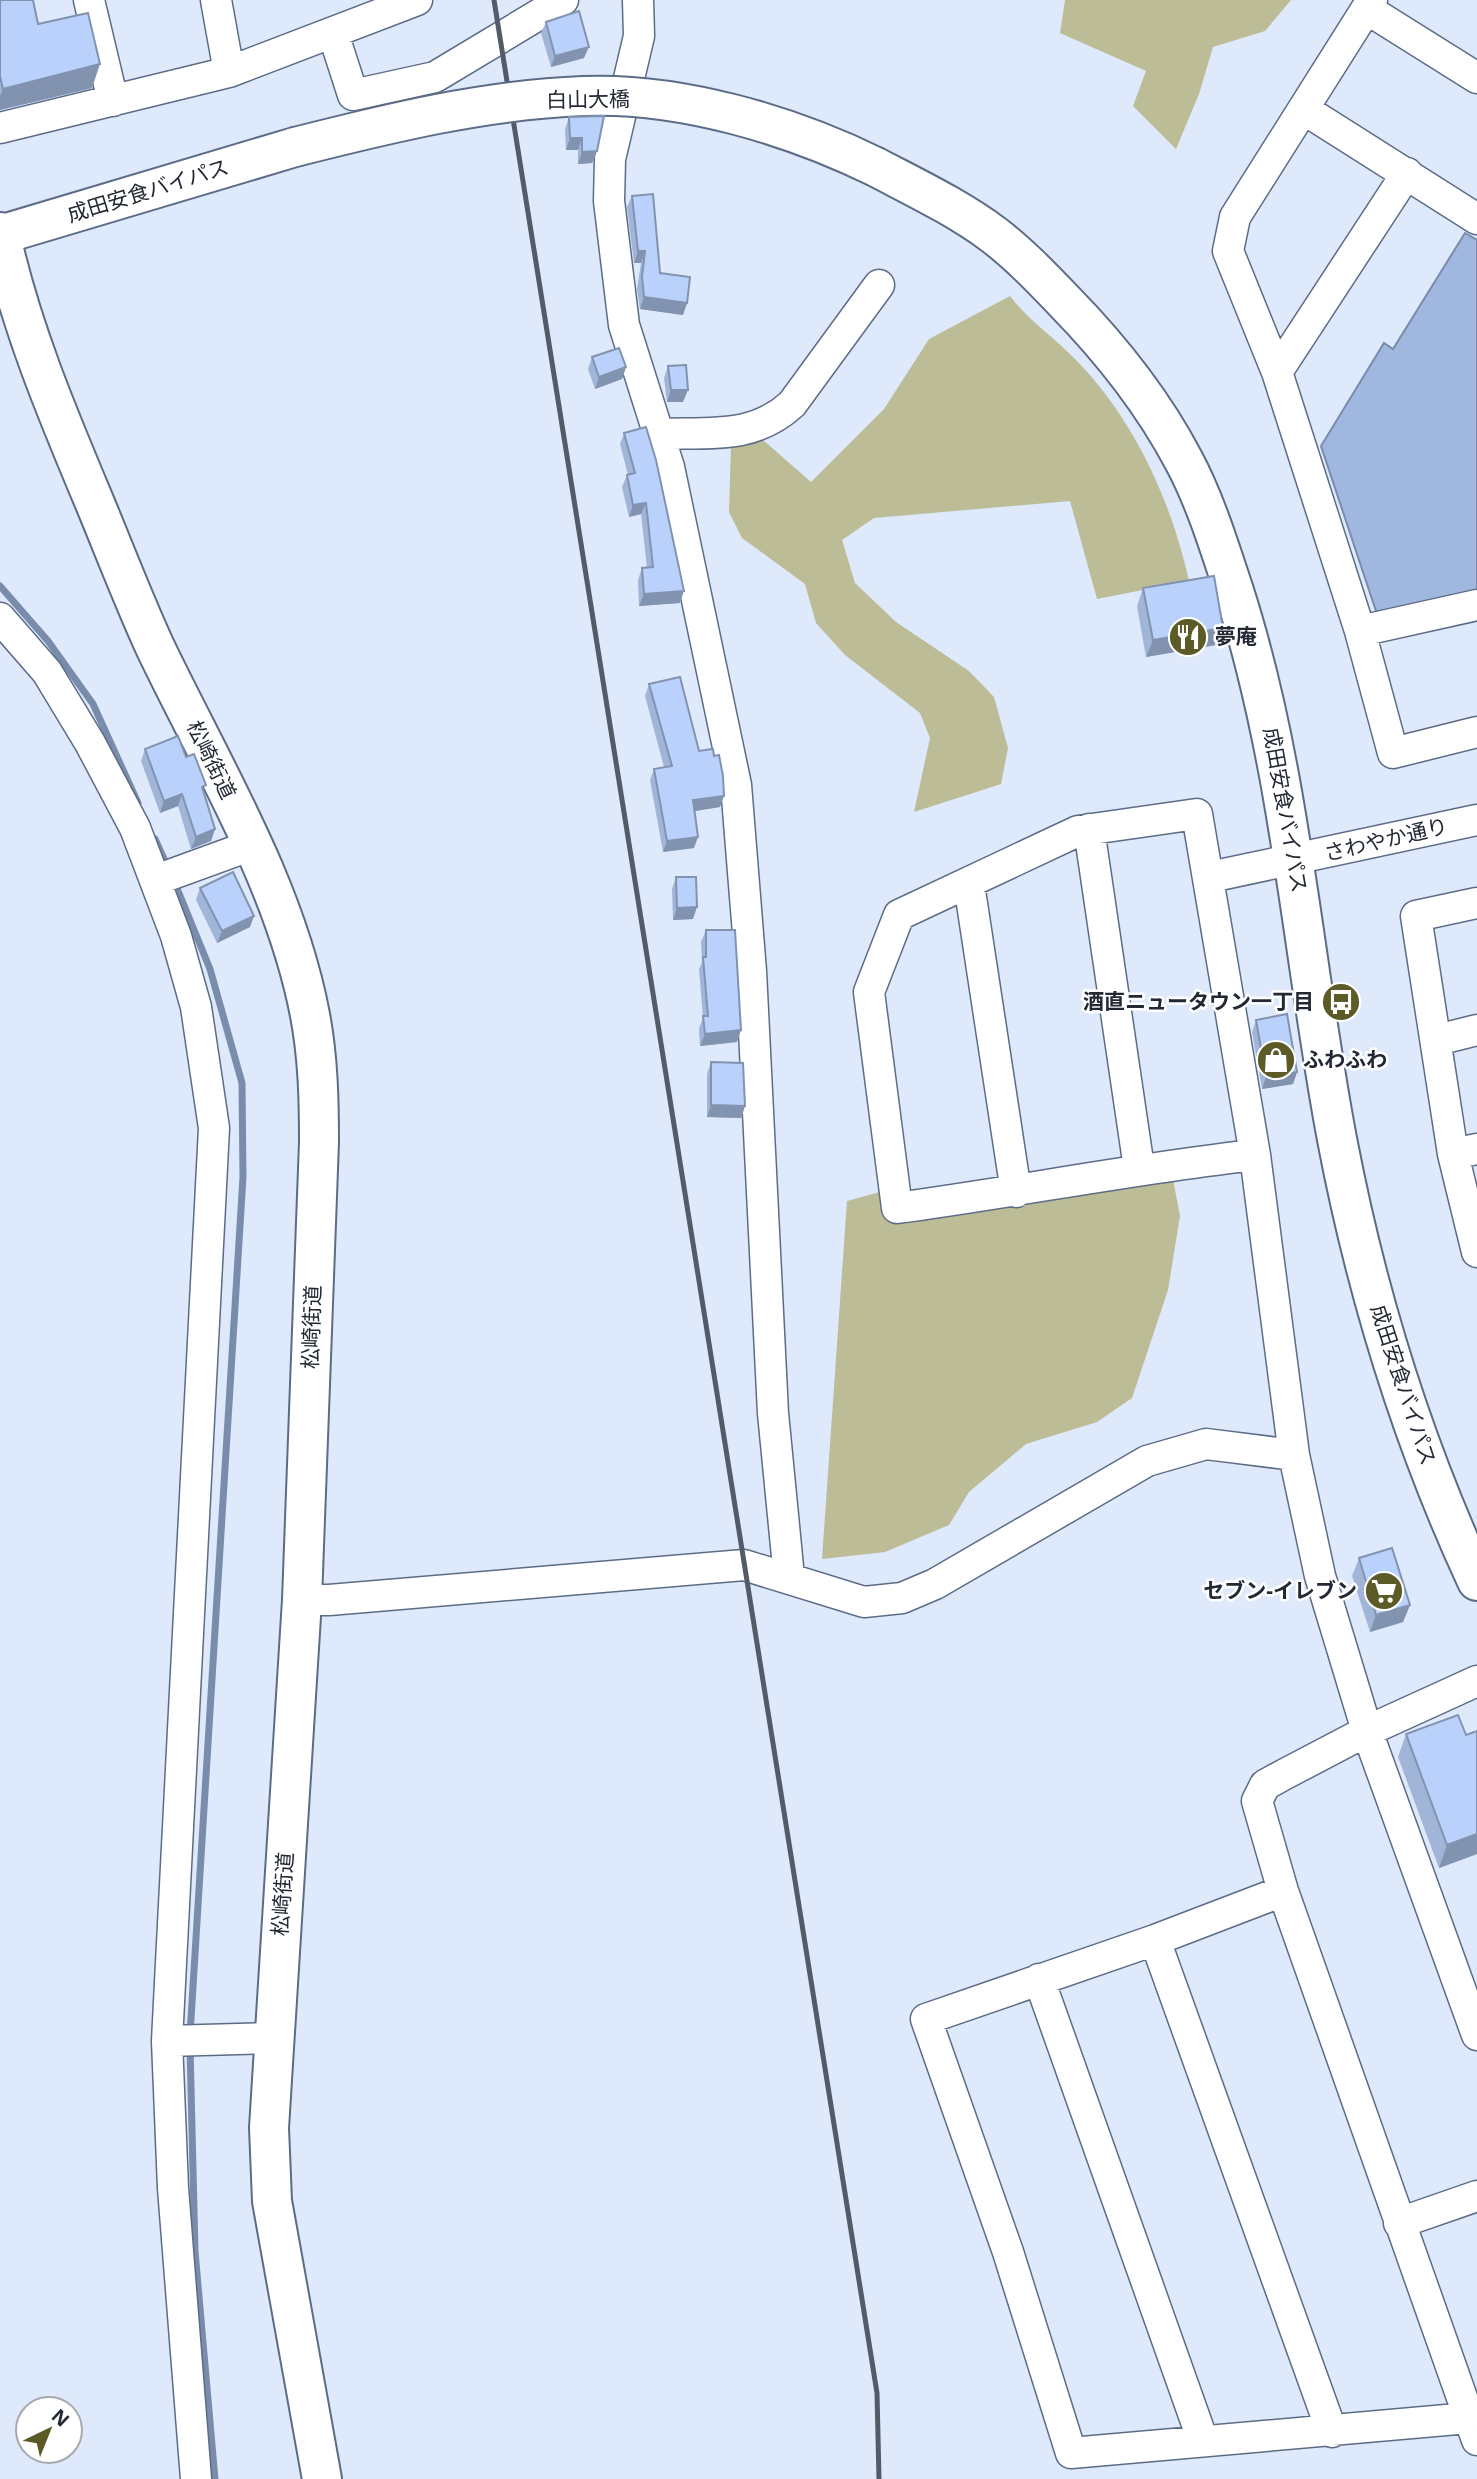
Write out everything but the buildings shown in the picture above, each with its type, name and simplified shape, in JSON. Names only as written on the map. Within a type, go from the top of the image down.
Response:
[{"type":"main road","name":"白山大橋","points":[[295,147],[418,116],[497,104],[585,96],[648,100],[737,116],[828,144],[876,167]]},
{"type":"main road","name":"成田安食バイパス","points":[[0,234],[295,147]]},
{"type":"main road","name":"成田安食バイパス","points":[[876,167],[961,213],[995,235],[1037,273],[1113,353],[1185,461],[1223,556],[1256,658],[1295,860],[1337,1138],[1382,1335],[1454,1532],[1477,1581]]},
{"type":"main road","name":"松崎街道","points":[[0,234],[12,287],[59,416],[154,644],[252,845],[296,958],[310,1015],[319,1076],[302,1600],[270,2128],[272,2201],[322,2479]]},
{"type":"street","points":[[89,0],[113,102]]},
{"type":"street","points":[[216,0],[229,72]]},
{"type":"street","points":[[0,128],[229,72],[340,20],[417,0]]},
{"type":"street","points":[[340,20],[353,95],[435,77],[539,17],[563,0]]},
{"type":"street","points":[[638,0],[639,36],[610,159],[609,201],[624,325],[669,467],[736,785],[742,833],[773,1413],[789,1577]]},
{"type":"street","points":[[1477,78],[1369,5],[1235,217],[1228,242],[1228,251],[1277,373],[1360,631],[1393,754],[1477,732]]},
{"type":"street","points":[[1305,110],[1477,219]]},
{"type":"street","points":[[1277,373],[1406,173]]},
{"type":"street","points":[[659,434],[745,431],[776,419],[792,404],[879,285]]},
{"type":"street","points":[[1360,631],[1477,605]]},
{"type":"street","points":[[0,618],[47,672],[90,743],[135,828],[168,876],[196,1007],[214,1128],[171,2041],[174,2201],[196,2479]]},
{"type":"street","points":[[1255,1154],[1139,1168],[1016,1192],[897,1208],[869,992],[899,915],[1078,831],[1197,814],[1210,877],[1255,1154],[1294,1455],[1320,1576],[1367,1731],[1477,2035]]},
{"type":"street","name":"さわやか通り","points":[[1210,877],[1477,820]]},
{"type":"street","points":[[1088,830],[1139,1168]]},
{"type":"street","points":[[168,876],[252,845]]},
{"type":"street","points":[[969,884],[1016,1192]]},
{"type":"street","points":[[1477,903],[1416,916],[1437,1040],[1465,1151],[1477,1252]]},
{"type":"street","points":[[1437,1040],[1477,1030]]},
{"type":"street","points":[[302,1600],[329,1601],[744,1564],[864,1602],[902,1598],[935,1584],[1147,1461],[1206,1444],[1294,1455]]},
{"type":"street","points":[[1283,1891],[1155,1940],[926,2020],[1007,2252],[1071,2453],[1332,2432],[1473,2429],[1283,1891],[1256,1801],[1265,1785],[1367,1731],[1477,1681]]},
{"type":"street","points":[[1155,1940],[1332,2432]]},
{"type":"street","points":[[1039,1979],[1203,2441]]},
{"type":"street","points":[[171,2041],[274,2038]]},
{"type":"street","points":[[1399,2223],[1477,2196]]},
{"type":"green space","points":[[1065,0],[1291,0],[1265,31],[1213,47],[1199,94],[1176,149],[1133,106],[1146,71],[1060,33]]},
{"type":"green space","points":[[1010,296],[1096,382],[1132,434],[1161,491],[1189,581],[1097,599],[1070,501],[874,518],[842,540],[855,583],[896,622],[969,671],[994,697],[1008,748],[1001,784],[914,812],[930,738],[920,713],[845,655],[816,623],[805,584],[742,538],[729,512],[731,445],[763,440],[811,482],[884,409],[929,339]]},
{"type":"green space","points":[[1172,1174],[1180,1216],[1168,1290],[1132,1398],[1097,1422],[1026,1444],[969,1492],[949,1525],[885,1552],[822,1559],[847,1201],[887,1190],[889,1221]]},
{"type":"water","points":[[1465,233],[1477,240],[1477,591],[1377,614],[1321,446],[1384,343],[1393,349]]},
{"type":"waterway","points":[[0,586],[48,641],[93,704],[138,803]]},
{"type":"waterway","points":[[155,839],[169,870]]},
{"type":"waterway","points":[[174,881],[210,969],[242,1083],[243,1177],[190,2035]]},
{"type":"waterway","points":[[190,2047],[195,2251],[215,2479]]},
{"type":"railway","points":[[494,0],[877,2393],[879,2479]]},
{"type":"place","name":"夢庵","points":[[1188,637]]},
{"type":"place","name":"酒直ニュータウン一丁目","points":[[1341,1002]]},
{"type":"place","name":"ふわふわ","points":[[1276,1060]]},
{"type":"place","name":"セブン-イレブン","points":[[1384,1591]]}]
